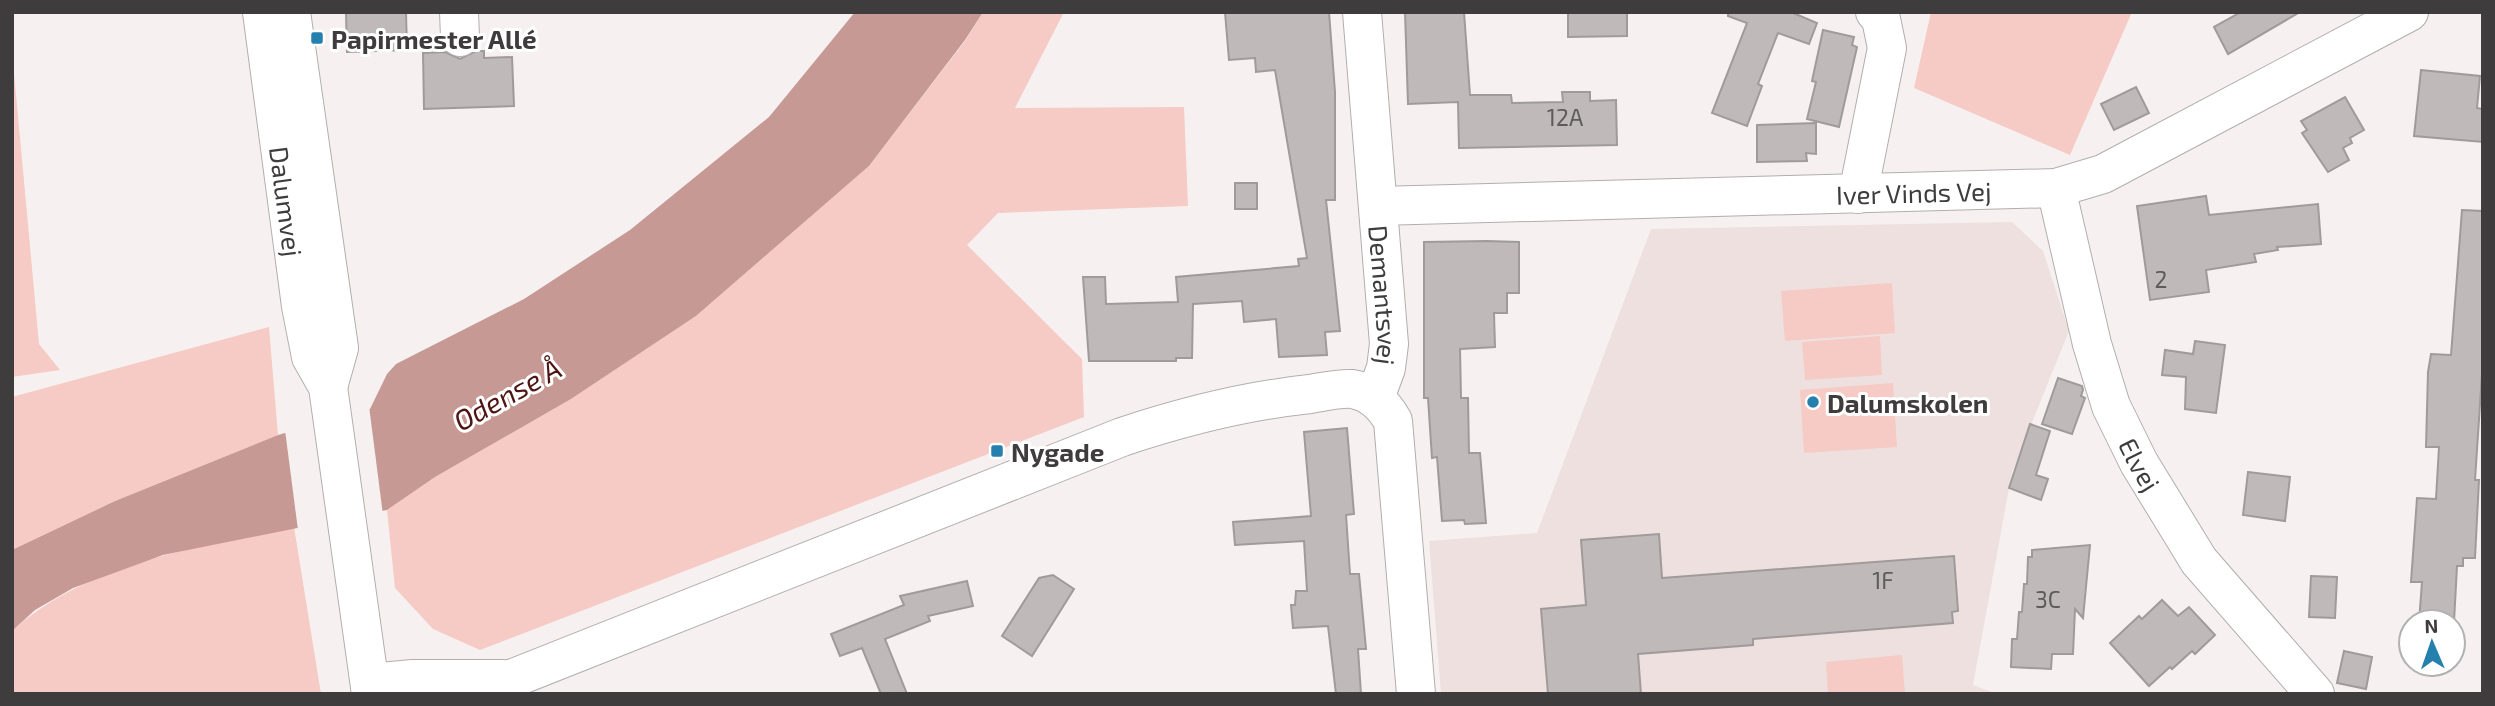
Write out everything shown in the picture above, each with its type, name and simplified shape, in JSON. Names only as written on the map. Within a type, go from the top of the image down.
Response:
[{"type":"street","name":"Dalumvej","points":[[262,12],[301,306],[311,357],[328,387],[370,689]]},
{"type":"street","name":"Dalumvej","points":[[291,12],[339,348],[328,387]]},
{"type":"street","name":"Demantsvej","points":[[1362,12],[1389,344],[1386,368],[1374,398],[1385,406],[1393,421],[1416,694]]},
{"type":"street","points":[[1858,194],[1887,48],[1881,19],[1875,12]]},
{"type":"street","name":"Iver Vinds Vej","points":[[1378,206],[2056,188],[2103,174],[2409,12]]},
{"type":"street","name":"Elvej","points":[[2056,188],[2092,344],[2111,405],[2139,463],[2199,561],[2315,694]]},
{"type":"street","points":[[370,689],[421,678],[489,686],[1122,437],[1193,414],[1254,400],[1353,389],[1374,398]]},
{"type":"shaded area","points":[[983,12],[1064,12],[1015,108],[1184,107],[1188,206],[998,213],[967,245],[1082,359],[1084,417],[480,650],[433,629],[395,588],[387,510],[435,477],[571,399],[696,316],[869,166],[965,41]]},
{"type":"shaded area","points":[[1931,12],[2132,12],[2070,155],[1914,88]]},
{"type":"shaded area","points":[[12,51],[39,344],[60,370],[12,377]]},
{"type":"shaded area","name":"Dalumskolen","points":[[2012,222],[2043,251],[2069,331],[2012,472],[1973,685],[1997,694],[1441,694],[1429,541],[1537,533],[1651,229]]},
{"type":"shaded area","points":[[1892,283],[1895,333],[1785,341],[1781,291]]},
{"type":"shaded area","points":[[269,327],[278,435],[115,501],[12,550],[12,397]]},
{"type":"shaded area","points":[[1880,336],[1882,375],[1805,380],[1802,342]]},
{"type":"shaded area","points":[[1893,383],[1897,447],[1804,453],[1800,390]]},
{"type":"shaded area","points":[[294,527],[321,694],[12,694],[12,631],[42,608],[109,573],[145,561]]},
{"type":"shaded area","points":[[1902,655],[1905,694],[1828,694],[1826,662]]},
{"type":"water","name":"Odense Å","points":[[855,12],[983,12],[965,40],[869,166],[696,316],[571,399],[435,477],[387,510],[163,555],[73,588],[35,610],[12,631],[12,550],[115,501],[278,435],[370,409],[387,374],[396,364],[524,299],[630,230],[769,117]]},
{"type":"pier","points":[[369,406],[383,515],[298,530],[285,430]]},
{"type":"building","points":[[346,12],[406,12],[407,50],[347,52]]},
{"type":"building","points":[[1225,12],[1329,12],[1335,92],[1335,200],[1326,200],[1340,331],[1325,332],[1327,355],[1279,357],[1276,319],[1244,322],[1242,301],[1193,304],[1192,358],[1176,358],[1176,361],[1089,361],[1083,277],[1105,277],[1106,304],[1178,302],[1176,277],[1299,266],[1298,259],[1307,258],[1275,70],[1256,72],[1255,58],[1229,60]]},
{"type":"building","points":[[1405,12],[1464,12],[1470,95],[1511,95],[1512,103],[1563,102],[1562,92],[1590,92],[1590,101],[1616,100],[1617,145],[1459,148],[1458,102],[1408,104]]},
{"type":"building","points":[[1568,12],[1627,12],[1627,36],[1568,37]]},
{"type":"building","points":[[1728,12],[1791,12],[1817,23],[1809,44],[1778,33],[1758,84],[1762,86],[1747,126],[1712,113],[1747,23],[1728,16]]},
{"type":"building","points":[[2241,12],[2300,12],[2228,54],[2214,27]]},
{"type":"building","points":[[1823,30],[1854,37],[1852,45],[1857,47],[1839,127],[1807,119],[1816,82],[1812,81]]},
{"type":"building","points":[[476,51],[484,51],[484,58],[512,57],[514,106],[424,109],[423,53],[445,52],[460,59]]},
{"type":"building","points":[[2421,70],[2480,76],[2477,108],[2483,109],[2483,142],[2414,136]]},
{"type":"building","points":[[2136,87],[2149,113],[2114,130],[2101,104]]},
{"type":"building","points":[[2345,97],[2364,130],[2350,138],[2352,143],[2343,148],[2349,160],[2328,172],[2302,133],[2307,130],[2301,121]]},
{"type":"building","points":[[1816,123],[1816,154],[1806,153],[1807,161],[1757,162],[1757,125]]},
{"type":"building","points":[[1235,183],[1257,183],[1257,209],[1235,209]]},
{"type":"building","points":[[2206,196],[2209,215],[2318,204],[2321,244],[2277,247],[2278,250],[2254,254],[2256,262],[2206,270],[2209,292],[2150,300],[2137,206]]},
{"type":"building","points":[[2462,210],[2483,211],[2483,359],[2475,480],[2479,480],[2475,558],[2463,558],[2463,566],[2457,566],[2455,608],[2420,608],[2422,582],[2411,582],[2417,498],[2436,499],[2439,447],[2426,447],[2428,372],[2431,354],[2451,355]]},
{"type":"building","points":[[1424,242],[1519,242],[1519,293],[1507,293],[1507,313],[1494,313],[1495,347],[1460,349],[1461,398],[1468,398],[1469,453],[1480,453],[1486,523],[1465,524],[1464,520],[1442,521],[1437,457],[1432,458],[1428,398],[1424,398]]},
{"type":"building","points":[[2195,341],[2225,345],[2216,413],[2185,409],[2186,377],[2162,375],[2165,350],[2193,354]]},
{"type":"building","points":[[2058,378],[2082,386],[2081,396],[2085,398],[2072,434],[2042,424]]},
{"type":"building","points":[[2030,424],[2050,431],[2036,475],[2048,479],[2041,500],[2009,488]]},
{"type":"building","points":[[1347,428],[1354,514],[1346,515],[1350,574],[1359,574],[1366,649],[1358,649],[1361,694],[1336,694],[1328,626],[1293,628],[1291,605],[1295,605],[1296,591],[1307,591],[1304,541],[1235,545],[1233,522],[1311,516],[1304,432]]},
{"type":"building","points":[[2248,472],[2290,477],[2285,521],[2243,515]]},
{"type":"building","points":[[1659,534],[1662,578],[1954,556],[1958,611],[1952,612],[1953,623],[1753,639],[1753,645],[1638,654],[1641,694],[1548,694],[1541,609],[1586,605],[1581,540]]},
{"type":"building","points":[[2090,545],[2083,618],[2075,609],[2073,654],[2052,654],[2051,669],[2011,667],[2012,639],[2017,639],[2024,584],[2027,584],[2028,557],[2032,557],[2032,550]]},
{"type":"building","points":[[1053,575],[1074,589],[1032,656],[1002,636],[1039,578]]},
{"type":"building","points":[[2311,576],[2337,577],[2335,618],[2309,617]]},
{"type":"building","points":[[967,581],[973,606],[928,616],[930,621],[885,639],[907,694],[881,694],[862,648],[840,656],[831,634],[904,605],[900,596]]},
{"type":"building","points":[[2162,600],[2178,616],[2189,607],[2215,635],[2195,654],[2192,651],[2149,686],[2110,643],[2139,616],[2142,619]]},
{"type":"building","points":[[2344,651],[2372,657],[2366,689],[2337,683]]},
{"type":"place","name":"Papirmester Allé","points":[[317,38]]},
{"type":"place","name":"Dalumskolen","points":[[1813,402]]},
{"type":"place","name":"Nygade","points":[[997,451]]}]
